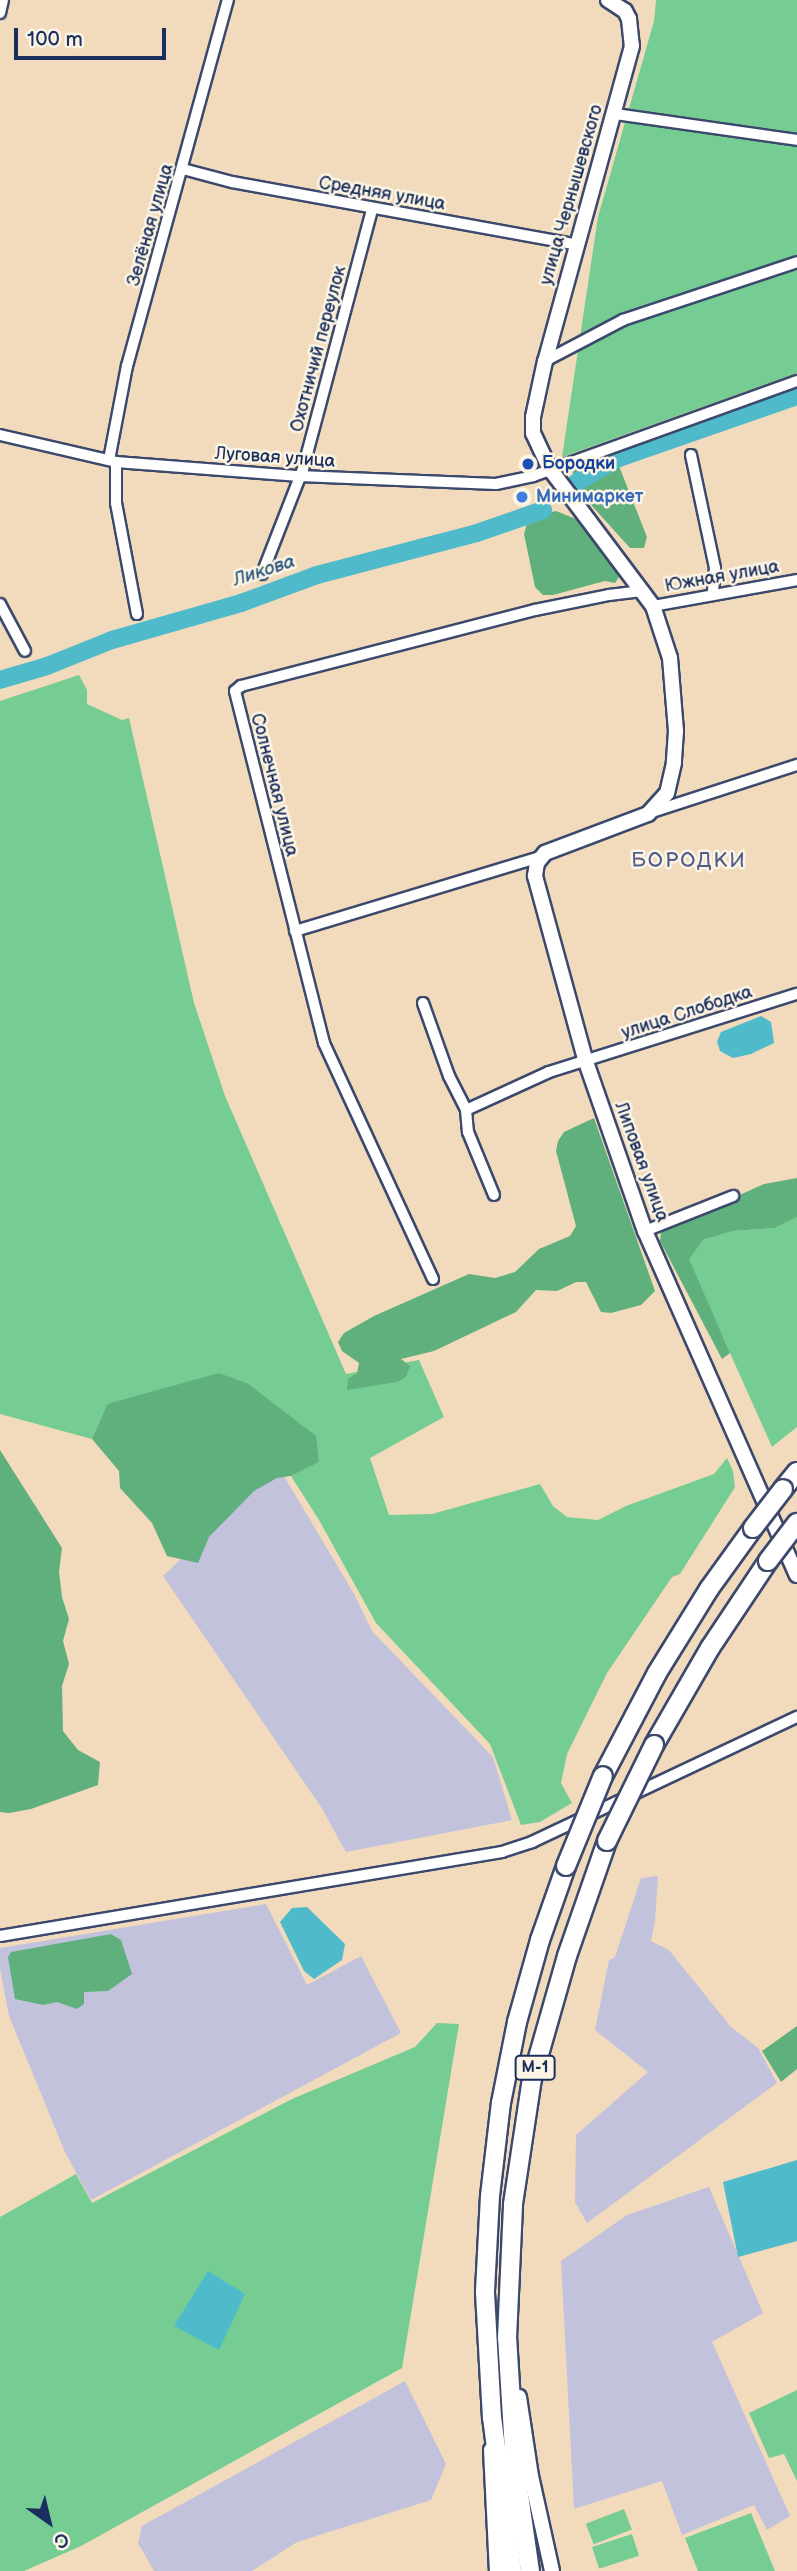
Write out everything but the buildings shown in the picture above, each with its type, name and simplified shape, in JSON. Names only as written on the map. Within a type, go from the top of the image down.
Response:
[{"type":"highway","name":"М-1","points":[[512,2571],[492,2418],[485,2291],[490,2196],[500,2103],[517,2022],[540,1940],[566,1866],[603,1776],[663,1662],[753,1528],[797,1472]]},
{"type":"highway","name":"М-1","points":[[530,2571],[519,2500],[512,2426],[508,2304],[513,2204],[532,2079],[567,1956],[607,1841],[654,1745],[710,1648],[797,1523]]},
{"type":"street","points":[[0,13],[4,0]]},
{"type":"street","name":"Зелёная улица","points":[[138,614],[116,503],[113,461],[127,366],[228,0]]},
{"type":"street","points":[[608,0],[629,6]]},
{"type":"street","name":"улица Чернышевского","points":[[629,6],[632,46],[545,361],[535,401],[533,433],[550,470],[649,600]]},
{"type":"street","points":[[615,114],[797,140]]},
{"type":"street","name":"Средняя улица","points":[[183,169],[372,209],[577,245]]},
{"type":"street","name":"Охотничий переулок","points":[[262,574],[299,476],[372,209]]},
{"type":"street","points":[[545,361],[623,320],[797,262]]},
{"type":"street","name":"Луговая улица","points":[[0,435],[113,461],[299,476],[496,484],[550,470],[797,381]]},
{"type":"street","points":[[691,455],[715,568],[713,593]]},
{"type":"street","name":"Южная улица","points":[[649,600],[797,580]]},
{"type":"street","name":"Солнечная улица","points":[[433,1279],[324,1042],[235,695],[237,688],[535,610],[609,595],[649,600]]},
{"type":"street","points":[[648,814],[667,793],[674,763],[676,731],[670,658],[649,600]]},
{"type":"street","points":[[0,604],[25,651]]},
{"type":"street","points":[[295,931],[540,857],[556,848],[648,814],[797,765]]},
{"type":"street","name":"Липовая улица","points":[[540,857],[536,868],[537,887],[586,1062],[645,1231],[797,1574]]},
{"type":"street","name":"улица Слободка","points":[[466,1110],[549,1072],[797,994]]},
{"type":"street","points":[[423,1003],[449,1076],[466,1110],[468,1132],[494,1195]]},
{"type":"street","points":[[645,1231],[733,1195]]},
{"type":"street","points":[[0,1936],[502,1852],[531,1842],[797,1717]]},
{"type":"street","points":[[508,2304],[521,2420],[552,2571]]},
{"type":"street","points":[[492,2418],[490,2472],[497,2571]]},
{"type":"shaded area","points":[[278,1466],[354,1594],[372,1631],[493,1757],[512,1820],[346,1852],[321,1807],[163,1576]]},
{"type":"shaded area","points":[[658,1876],[651,1941],[669,1950],[731,2027],[758,2048],[777,2083],[587,2223],[575,2202],[576,2135],[648,2072],[595,2030],[609,1960],[615,1957],[641,1878]]},
{"type":"shaded area","points":[[266,1904],[307,1985],[361,1956],[401,2033],[91,2200],[65,2152],[9,2016],[0,1969],[0,1948]]},
{"type":"shaded area","points":[[709,2187],[763,2313],[712,2342],[790,2516],[767,2530],[754,2505],[682,2535],[662,2481],[574,2509],[561,2261],[627,2215]]},
{"type":"shaded area","points":[[405,2381],[446,2464],[431,2500],[297,2542],[252,2571],[154,2571],[138,2543],[142,2526]]},
{"type":"green space","points":[[656,0],[797,0],[797,373],[562,457],[598,217],[654,21]]},
{"type":"green space","points":[[657,438],[668,444],[619,466],[647,537],[644,548],[630,548],[583,496],[575,482],[571,464]]},
{"type":"green space","points":[[556,511],[576,519],[621,574],[615,583],[605,581],[553,595],[543,595],[535,587],[524,534],[527,523],[535,516]]},
{"type":"green space","points":[[79,675],[87,690],[87,704],[122,720],[129,718],[194,1003],[225,1096],[346,1374],[419,1360],[444,1417],[370,1458],[389,1515],[432,1514],[540,1484],[553,1506],[567,1517],[598,1520],[626,1506],[714,1474],[727,1458],[733,1471],[735,1487],[680,1574],[672,1577],[607,1673],[567,1754],[561,1783],[572,1803],[540,1822],[521,1825],[490,1744],[376,1623],[319,1520],[291,1476],[318,1462],[315,1436],[249,1384],[107,1404],[92,1439],[0,1414],[0,701]]},
{"type":"green space","points":[[594,1118],[655,1291],[641,1305],[611,1313],[601,1312],[586,1282],[576,1282],[557,1291],[536,1290],[516,1312],[434,1351],[401,1359],[410,1366],[406,1377],[397,1382],[347,1390],[348,1379],[357,1373],[359,1363],[342,1351],[338,1342],[344,1333],[374,1316],[469,1274],[495,1278],[515,1272],[539,1249],[570,1236],[576,1226],[556,1151],[558,1141],[564,1132]]},
{"type":"green space","points":[[797,1178],[797,1217],[775,1228],[733,1231],[703,1240],[689,1259],[730,1353],[722,1359],[660,1241],[661,1233],[666,1228],[764,1184]]},
{"type":"green space","points":[[797,1217],[797,1427],[772,1447],[688,1259],[703,1240],[733,1231],[775,1228]]},
{"type":"green space","points":[[219,1373],[249,1384],[316,1436],[319,1462],[291,1476],[277,1478],[254,1491],[209,1537],[198,1563],[167,1556],[152,1523],[120,1488],[119,1471],[92,1439],[107,1404]]},
{"type":"green space","points":[[0,1450],[62,1548],[59,1572],[62,1597],[69,1619],[63,1641],[69,1664],[62,1686],[63,1731],[78,1750],[100,1762],[98,1785],[31,1809],[9,1813],[0,1812]]},
{"type":"green space","points":[[111,1934],[121,1940],[132,1974],[108,1991],[84,1992],[84,2004],[77,2009],[57,2002],[43,2005],[15,1999],[8,1957],[11,1952]]},
{"type":"green space","points":[[437,2023],[459,2024],[402,2368],[81,2546],[24,2571],[0,2571],[0,2217],[76,2174],[92,2203],[292,2099],[415,2047]]},
{"type":"green space","points":[[797,2026],[797,2069],[781,2082],[762,2051]]},
{"type":"green space","points":[[797,2390],[797,2481],[784,2454],[769,2458],[749,2413]]},
{"type":"green space","points":[[624,2509],[632,2530],[594,2544],[586,2524]]},
{"type":"green space","points":[[751,2513],[775,2571],[698,2571],[685,2538]]},
{"type":"green space","points":[[632,2534],[639,2556],[599,2569],[592,2547]]},
{"type":"water","points":[[761,1016],[771,1022],[774,1043],[751,1054],[733,1058],[720,1051],[717,1042],[721,1032]]},
{"type":"water","points":[[307,1907],[345,1944],[342,1960],[314,1979],[304,1971],[280,1922],[292,1908]]},
{"type":"water","points":[[797,2160],[797,2241],[738,2257],[723,2182]]},
{"type":"water","points":[[208,2271],[245,2294],[219,2350],[174,2326]]},
{"type":"waterway","name":"Ликова","points":[[577,482],[616,459],[797,396]]},
{"type":"waterway","name":"Ликова","points":[[0,680],[47,666],[112,640],[241,603],[317,575],[477,533],[543,510]]},
{"type":"place","name":"Бородки","points":[[528,464]]},
{"type":"place","name":"Минимаркет","points":[[522,497]]},
{"type":"district","name":"БОРОДКИ","points":[[689,861]]}]
